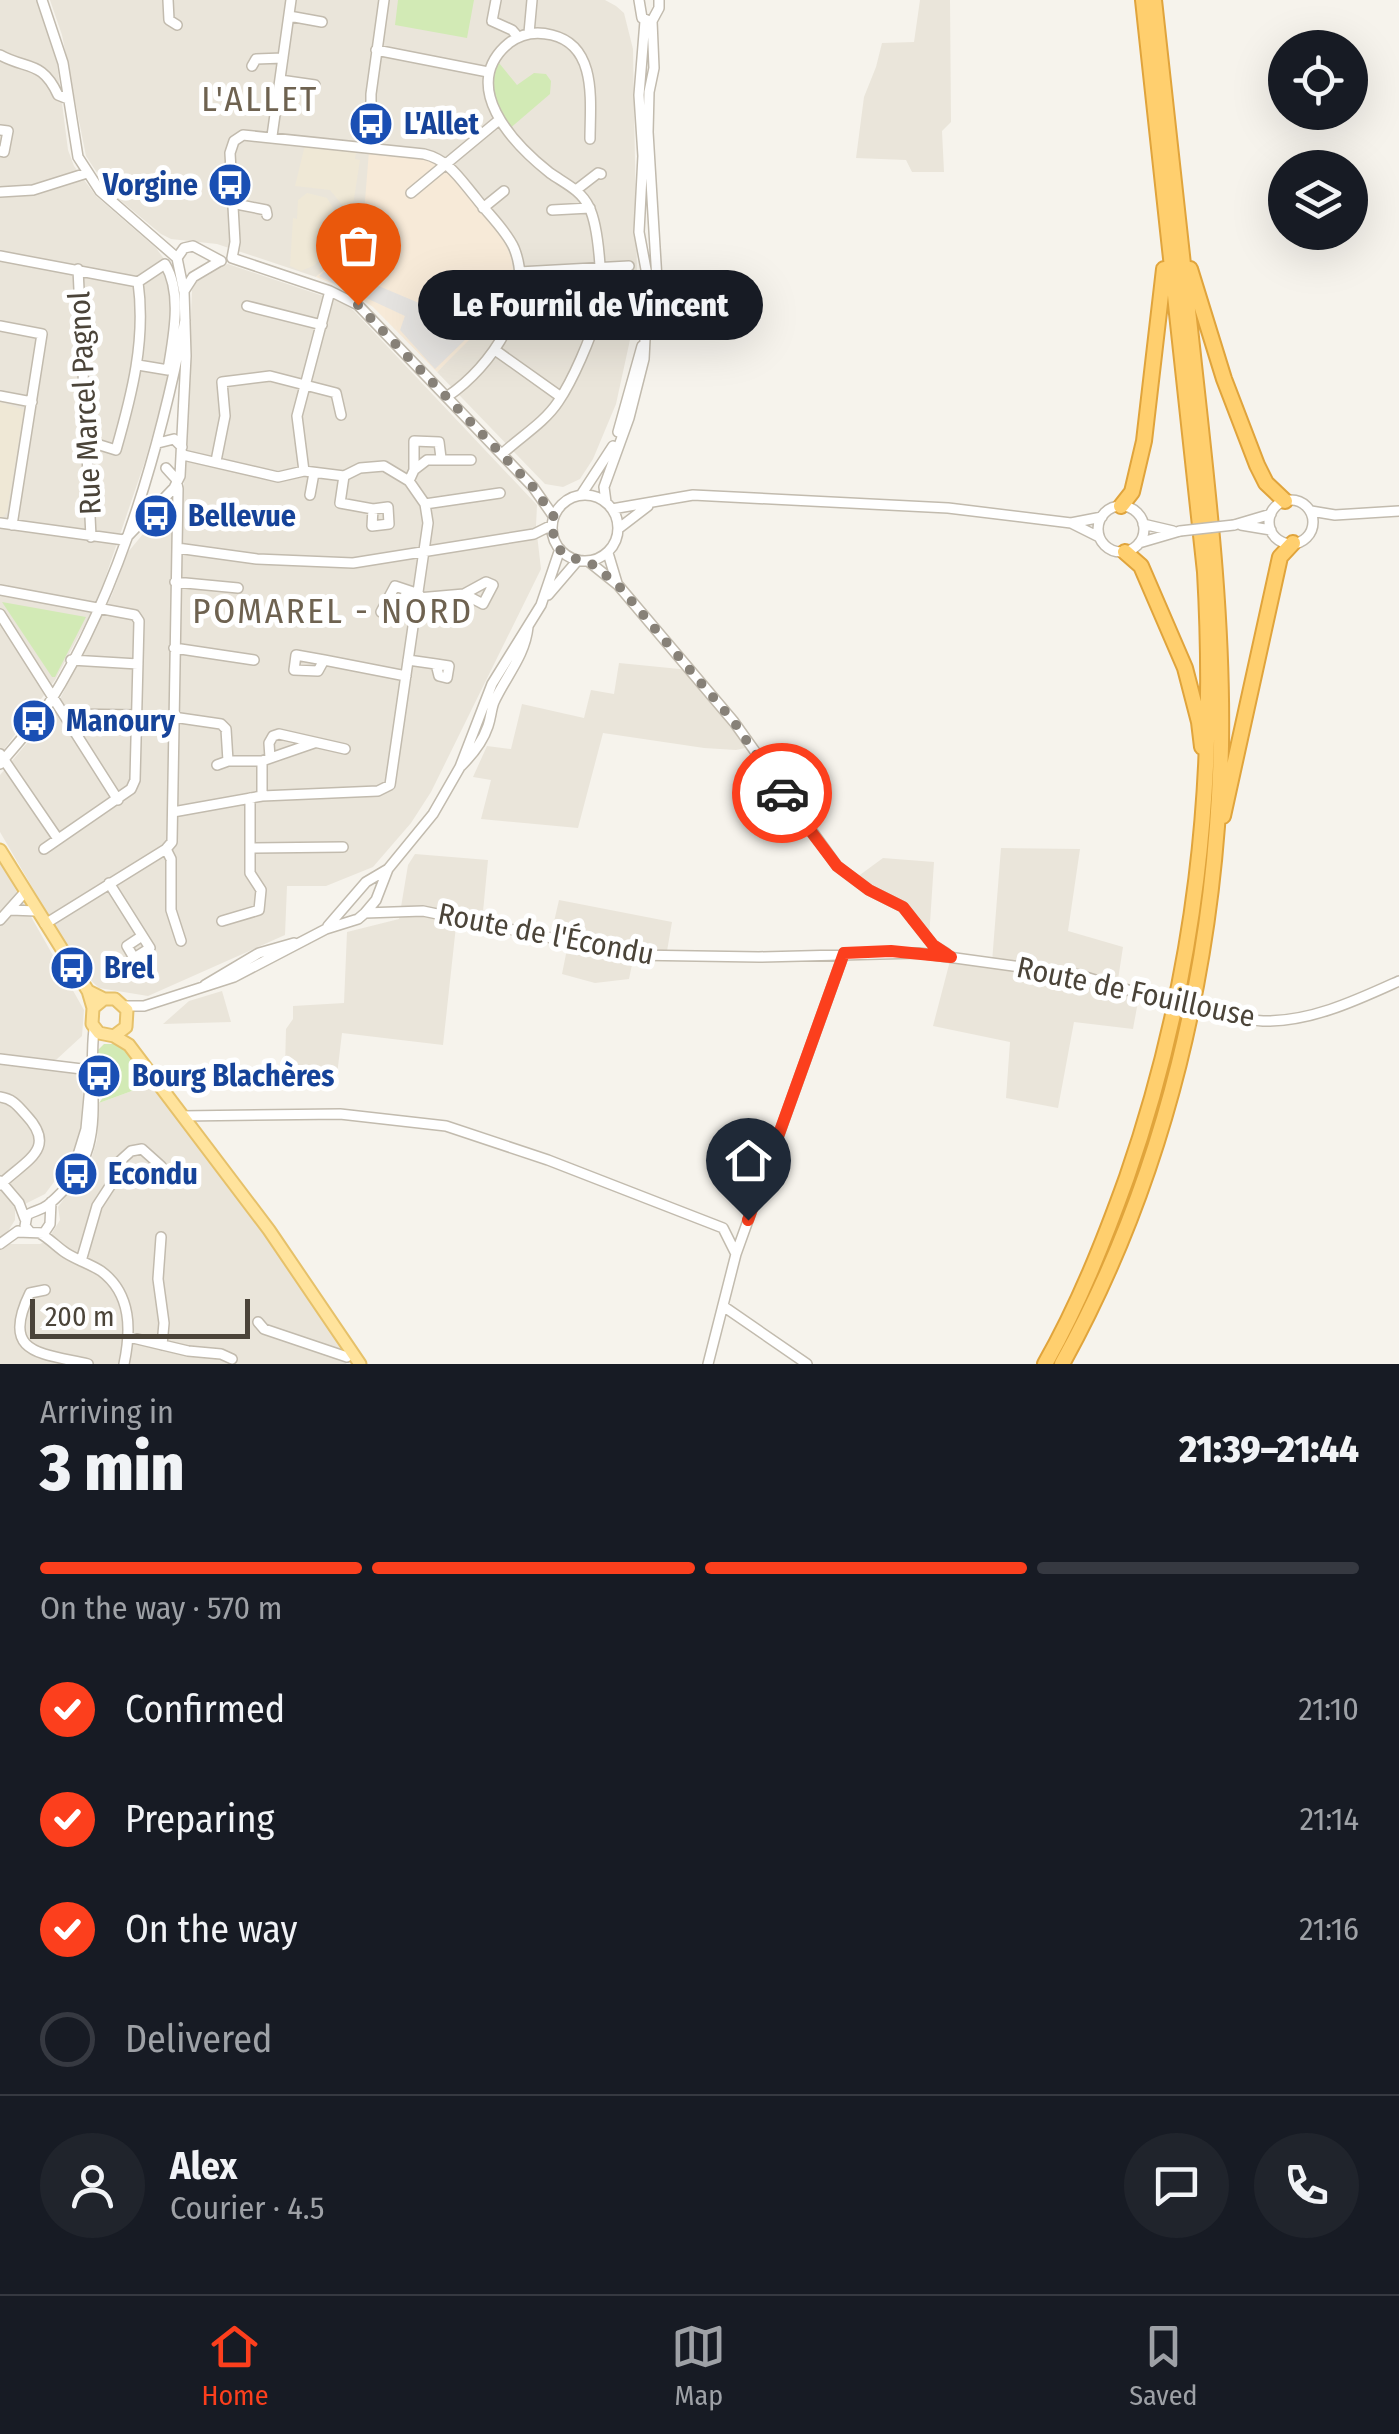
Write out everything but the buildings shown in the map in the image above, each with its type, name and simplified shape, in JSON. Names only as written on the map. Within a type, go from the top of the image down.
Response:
[{"type":"highway","points":[[1045,1364],[1102,1246],[1150,1109],[1185,963],[1206,800],[1210,654],[1205,572],[1143,0]]},
{"type":"highway","points":[[1062,1364],[1120,1243],[1170,1102],[1204,952],[1221,749],[1216,571],[1154,0]]},
{"type":"highway","points":[[1121,506],[1132,492],[1144,442],[1164,294],[1167,224]]},
{"type":"highway","points":[[1181,240],[1224,379],[1266,483],[1285,500]]},
{"type":"highway","points":[[1213,856],[1280,557],[1293,544]]},
{"type":"highway","points":[[1125,552],[1142,566],[1185,668],[1199,722],[1206,800]]},
{"type":"main road","points":[[0,850],[25,905],[45,924],[98,1004]]},
{"type":"main road","points":[[130,1045],[124,1006],[115,999],[98,1004],[90,1018],[104,1034],[130,1045],[269,1230],[351,1359]]},
{"type":"main road","points":[[104,1034],[128,1023]]},
{"type":"street","points":[[42,0],[59,47],[74,144],[86,173],[116,207],[177,258],[185,320],[175,582],[172,842],[45,924]]},
{"type":"street","points":[[168,0],[169,20],[177,25]]},
{"type":"street","points":[[272,136],[291,0]]},
{"type":"street","points":[[371,148],[371,94],[384,0]]},
{"type":"street","points":[[496,0],[492,21],[518,37]]},
{"type":"street","points":[[529,33],[532,0]]},
{"type":"street","points":[[380,914],[376,900],[378,880],[434,814],[460,767],[492,684],[520,634],[541,605],[583,561],[608,552],[618,529],[604,487],[632,407],[644,358],[648,280],[640,232],[643,156],[639,117],[648,21],[639,0]]},
{"type":"street","points":[[648,21],[659,8],[659,0]]},
{"type":"street","points":[[289,16],[322,22]]},
{"type":"street","points":[[502,454],[550,412],[561,397],[600,309],[595,224],[590,208],[576,190],[539,163],[499,120],[487,90],[488,72],[495,58],[518,37],[529,33],[559,37],[585,63],[590,78],[590,139]]},
{"type":"street","points":[[376,50],[488,72]]},
{"type":"street","points":[[252,66],[256,60],[282,58]]},
{"type":"street","points":[[1,59],[34,65],[50,77],[58,95],[68,100]]},
{"type":"street","points":[[280,80],[314,86]]},
{"type":"street","points":[[411,194],[499,120]]},
{"type":"street","points":[[0,130],[8,131],[4,152],[0,152]]},
{"type":"street","points":[[207,266],[235,253],[229,163],[234,141],[243,135],[424,154],[448,164],[514,250],[518,272],[516,305],[495,350],[448,396]]},
{"type":"street","points":[[0,192],[33,190],[86,173]]},
{"type":"street","points":[[576,190],[600,174]]},
{"type":"street","points":[[483,208],[504,192]]},
{"type":"street","points":[[231,203],[266,210],[266,215]]},
{"type":"street","points":[[552,210],[590,208]]},
{"type":"street","points":[[161,243],[193,246],[206,254],[348,298],[368,313],[533,487],[549,498],[566,501],[581,495],[618,434],[644,343]]},
{"type":"street","points":[[177,258],[184,248]]},
{"type":"street","points":[[184,292],[193,277],[202,274],[207,266],[206,254]]},
{"type":"street","points":[[0,256],[138,282],[164,264],[173,286],[174,309],[168,370],[138,365]]},
{"type":"street","points":[[518,272],[629,266]]},
{"type":"street","name":"Rue Marcel Pagnol","points":[[78,269],[91,536]]},
{"type":"street","points":[[180,271],[193,277]]},
{"type":"street","points":[[87,441],[116,450],[138,365],[142,317],[138,282]]},
{"type":"street","points":[[310,495],[297,416],[330,292]]},
{"type":"street","points":[[248,306],[322,325]]},
{"type":"street","points":[[58,839],[1,759],[52,696],[99,609],[158,443],[185,320]]},
{"type":"street","points":[[0,326],[42,334],[12,525]]},
{"type":"street","points":[[495,350],[561,397]]},
{"type":"street","points":[[216,461],[225,416],[222,382],[270,376],[304,384],[336,393],[341,415]]},
{"type":"street","points":[[0,396],[32,402]]},
{"type":"street","points":[[158,443],[174,439],[182,455]]},
{"type":"street","points":[[414,470],[414,441],[440,442],[441,458]]},
{"type":"street","points":[[154,455],[178,484]]},
{"type":"street","points":[[166,468],[182,455],[278,477],[309,472],[344,476],[360,468],[384,466],[409,480],[425,504],[428,523],[390,784],[378,790],[262,796],[173,812]]},
{"type":"street","points":[[409,480],[427,460],[471,460]]},
{"type":"street","points":[[344,476],[340,503],[374,509]]},
{"type":"street","points":[[124,540],[178,484]]},
{"type":"street","points":[[533,487],[553,521],[557,545],[541,605]]},
{"type":"street","points":[[425,504],[500,494]]},
{"type":"street","points":[[581,495],[609,505],[692,495],[948,508],[1072,523],[1099,536],[1106,547],[1125,552],[1178,531],[1236,525],[1271,514],[1285,500],[1300,502],[1310,512],[1312,526],[1306,538],[1293,544],[1280,540],[1271,530],[1236,525]]},
{"type":"street","points":[[618,529],[659,500]]},
{"type":"street","points":[[176,548],[257,559],[336,563],[424,554],[534,534],[553,521],[566,501]]},
{"type":"street","points":[[1072,523],[1102,516],[1121,506],[1135,511],[1143,524],[1140,543]]},
{"type":"street","points":[[1310,512],[1335,515],[1399,511]]},
{"type":"street","points":[[1271,514],[1271,530]]},
{"type":"street","points":[[1312,526],[1335,515]]},
{"type":"street","points":[[1099,536],[1102,516]]},
{"type":"street","points":[[0,523],[124,540]]},
{"type":"street","points":[[1143,524],[1178,531]]},
{"type":"street","points":[[534,534],[618,585],[734,722],[837,866],[869,890],[903,907],[933,945],[951,957]]},
{"type":"street","points":[[608,552],[618,585]]},
{"type":"street","points":[[175,582],[238,588]]},
{"type":"street","points":[[0,590],[134,614],[140,621],[132,789],[44,848]]},
{"type":"street","points":[[415,595],[464,594]]},
{"type":"street","points":[[0,614],[118,800]]},
{"type":"street","points":[[174,648],[254,660]]},
{"type":"street","points":[[71,660],[138,664]]},
{"type":"street","points":[[324,660],[406,676]]},
{"type":"street","points":[[408,660],[436,664]]},
{"type":"street","points":[[64,714],[138,716]]},
{"type":"street","points":[[173,718],[221,724],[226,729],[228,761]]},
{"type":"street","points":[[262,796],[273,736],[300,737],[346,749]]},
{"type":"street","points":[[217,765],[266,759],[314,743]]},
{"type":"street","points":[[222,920],[259,910],[261,890],[250,873],[250,798]]},
{"type":"street","points":[[250,848],[343,847]]},
{"type":"street","points":[[166,849],[171,860],[171,910],[181,941]]},
{"type":"street","points":[[340,920],[366,882],[378,880]]},
{"type":"street","points":[[110,883],[150,948],[134,958],[125,952]]},
{"type":"street","points":[[124,1006],[144,1006],[203,986],[260,953],[302,942],[340,920],[365,913],[376,900]]},
{"type":"street","points":[[0,920],[25,905]]},
{"type":"street","name":"Route de l'Écondu","points":[[365,913],[423,911],[633,954],[759,957],[891,951],[951,957]]},
{"type":"street","points":[[708,1364],[736,1254],[844,953]]},
{"type":"street","name":"Route de Fouillouse","points":[[951,957],[1079,975],[1161,1000],[1261,1021],[1291,1020],[1332,1009],[1399,981]]},
{"type":"street","points":[[128,1023],[144,1006]]},
{"type":"street","points":[[43,1220],[51,1202],[84,1161],[95,1098],[91,1051],[104,1034]]},
{"type":"street","points":[[0,1059],[91,1076]]},
{"type":"street","points":[[0,1097],[14,1101],[40,1130],[41,1138],[39,1150],[1,1183],[19,1203],[43,1220],[64,1252],[102,1272],[114,1285],[129,1318],[124,1364]]},
{"type":"street","points":[[182,1116],[340,1114],[446,1126],[548,1160],[723,1228],[736,1254]]},
{"type":"street","points":[[81,1261],[97,1206],[120,1161],[131,1152],[142,1150],[161,1166]]},
{"type":"street","points":[[19,1203],[27,1224]]},
{"type":"street","points":[[0,1244],[27,1224],[43,1220]]},
{"type":"street","points":[[27,1224],[43,1220]]},
{"type":"street","points":[[161,1237],[158,1279],[164,1323],[162,1345]]},
{"type":"street","points":[[45,1290],[30,1293],[20,1312],[21,1343],[30,1350],[88,1364]]},
{"type":"street","points":[[723,1306],[807,1364]]},
{"type":"street","points":[[258,1322],[264,1329],[351,1359]]},
{"type":"street","points":[[129,1337],[232,1359]]},
{"type":"shaded area","name":"Bellevue","points":[[0,0],[36,0],[56,56],[68,150],[74,166],[96,196],[156,248],[170,267],[178,317],[168,380],[145,461],[97,602],[55,680],[0,755]]},
{"type":"shaded area","name":"L'Allet","points":[[50,0],[605,0],[624,13],[633,49],[637,275],[633,326],[616,404],[593,459],[580,479],[563,487],[545,484],[437,372],[515,289],[511,257],[362,238],[316,277],[217,244],[171,239],[161,234],[109,191],[86,156],[62,35]]},
{"type":"shaded area","points":[[920,0],[950,0],[951,122],[942,131],[944,172],[912,172],[906,160],[856,158],[864,97],[882,43],[914,42]]},
{"type":"shaded area","points":[[305,145],[356,152],[355,159],[360,160],[353,205],[345,208],[330,190],[295,186]]},
{"type":"shaded area","points":[[369,151],[430,159],[451,176],[502,237],[511,257],[515,289],[512,305],[494,341],[475,334],[437,372],[373,307],[344,288],[316,277],[362,238]]},
{"type":"shaded area","points":[[307,193],[327,198],[348,222],[351,234],[313,266],[301,271],[290,266],[293,218],[297,219],[298,200]]},
{"type":"shaded area","points":[[228,264],[341,302],[354,311],[537,505],[541,569],[431,792],[411,823],[373,867],[326,886],[287,886],[285,935],[148,996],[99,988],[81,971],[0,832],[0,775],[61,697],[112,595],[128,552],[184,485],[192,290],[215,266]]},
{"type":"shaded area","points":[[324,272],[350,284],[355,276],[426,306],[422,316],[467,338],[435,369],[400,330],[405,316],[319,276]]},
{"type":"shaded area","points":[[0,402],[24,410],[3,517],[0,517]]},
{"type":"shaded area","points":[[619,663],[690,670],[750,747],[704,748],[603,733],[578,828],[481,819],[491,780],[473,777],[487,746],[511,749],[522,704],[584,718],[591,690],[614,694]]},
{"type":"shaded area","points":[[1001,848],[1080,849],[1068,931],[1123,947],[1117,986],[1139,996],[1133,1029],[1074,1022],[1058,1108],[1006,1098],[1010,1042],[933,1026],[951,957],[992,962]]},
{"type":"shaded area","points":[[415,854],[488,860],[482,922],[457,917],[443,1045],[342,1033],[337,1075],[285,1068],[286,1029],[293,1019],[293,1006],[344,1003],[347,932],[399,919],[408,865]]},
{"type":"shaded area","points":[[883,858],[934,862],[929,938],[913,916],[853,880]]},
{"type":"shaded area","points":[[0,862],[84,1010],[82,1036],[49,1062],[0,1057]]},
{"type":"shaded area","points":[[559,900],[672,922],[666,957],[634,955],[629,979],[595,983],[562,974],[568,944],[550,939]]},
{"type":"shaded area","points":[[222,991],[231,1022],[163,1024],[189,1001]]},
{"type":"shaded area","points":[[0,1062],[76,1074],[83,1095],[83,1116],[75,1154],[45,1194],[15,1209],[15,1220],[0,1244]]},
{"type":"shaded area","points":[[151,1084],[182,1116],[352,1353],[346,1364],[0,1364],[0,1244],[47,1241],[60,1220],[58,1207],[90,1163],[97,1140],[99,1103]]},
{"type":"green space","points":[[398,0],[474,0],[467,38],[395,25]]},
{"type":"green space","points":[[495,58],[517,85],[534,73],[546,74],[551,81],[550,94],[508,130],[492,95]]},
{"type":"green space","points":[[2,602],[86,617],[55,677],[52,677]]},
{"type":"green space","points":[[104,1044],[123,1047],[151,1084],[99,1103],[109,1089],[97,1051]]},
{"type":"way so far","points":[[358,305],[533,487],[550,507],[560,550],[571,558],[588,561],[618,585],[734,722],[782,793]]},
{"type":"place","name":"L'Allet","points":[[371,124]]},
{"type":"place","name":"Vorgine","points":[[230,185]]},
{"type":"place","name":"Le Fournil de Vincent","points":[[358,305]]},
{"type":"place","name":"Bellevue","points":[[156,516]]},
{"type":"place","name":"Manoury","points":[[34,721]]},
{"type":"place","name":"Brel","points":[[72,968]]},
{"type":"place","name":"Bourg Blachères","points":[[99,1076]]},
{"type":"place","name":"Econdu","points":[[76,1174]]},
{"type":"district","name":"L'ALLET","points":[[260,99]]},
{"type":"district","name":"POMAREL - NORD","points":[[333,611]]},
{"type":"route","points":[[748,1220],[844,953],[919,952],[951,957],[933,945],[903,907],[869,890],[837,866],[782,793]]}]
